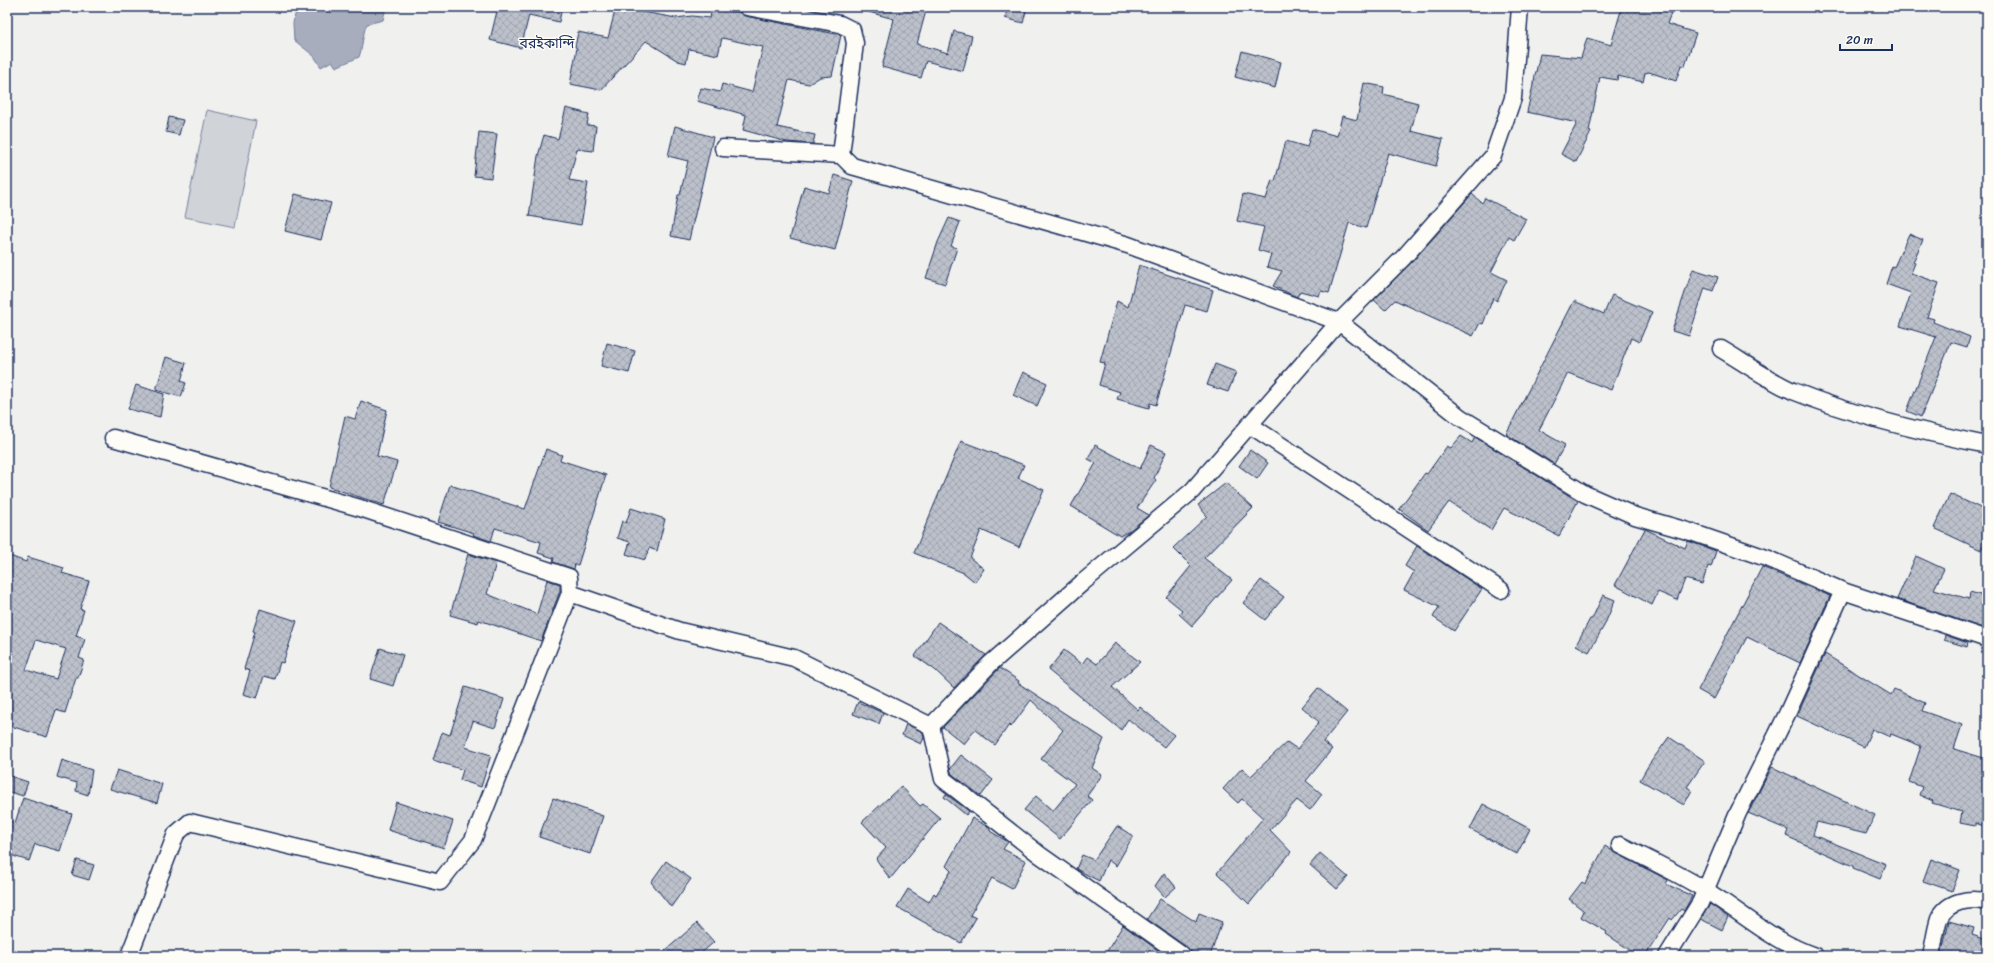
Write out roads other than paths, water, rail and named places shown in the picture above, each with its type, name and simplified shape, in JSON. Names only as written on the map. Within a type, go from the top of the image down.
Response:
[{"type":"street","points":[[747,7],[840,24],[852,30],[855,43],[841,155]]},
{"type":"street","points":[[931,726],[990,664],[1192,491],[1339,322],[1404,257],[1493,156],[1513,98],[1520,7]]},
{"type":"street","points":[[723,148],[841,155],[852,166],[1128,245],[1339,322],[1460,417],[1585,494],[1635,516],[1691,532],[1769,559],[1843,591],[1987,639]]},
{"type":"street","points":[[1721,349],[1791,390],[1861,414],[1936,435],[1987,445]]},
{"type":"street","points":[[1250,425],[1501,590]]},
{"type":"street","points":[[112,438],[360,508],[569,577],[570,593],[473,840],[440,882],[190,822],[176,834],[129,956]]},
{"type":"street","points":[[1667,956],[1700,903],[1738,813],[1787,714],[1843,591]]},
{"type":"street","points":[[570,593],[680,631],[794,658],[931,726]]},
{"type":"street","points":[[931,726],[943,779],[1040,855],[1183,956]]},
{"type":"street","points":[[1620,845],[1705,890],[1745,919],[1803,952],[1815,956]]},
{"type":"street","points":[[1931,956],[1940,918],[1953,903],[1976,899],[1987,902]]},
{"type":"water","points":[[297,7],[386,7],[383,20],[367,24],[359,57],[336,67],[332,61],[321,67],[314,56],[294,40],[293,23]]},
{"type":"district","name":"বরইকান্দি","points":[[547,43]]}]
